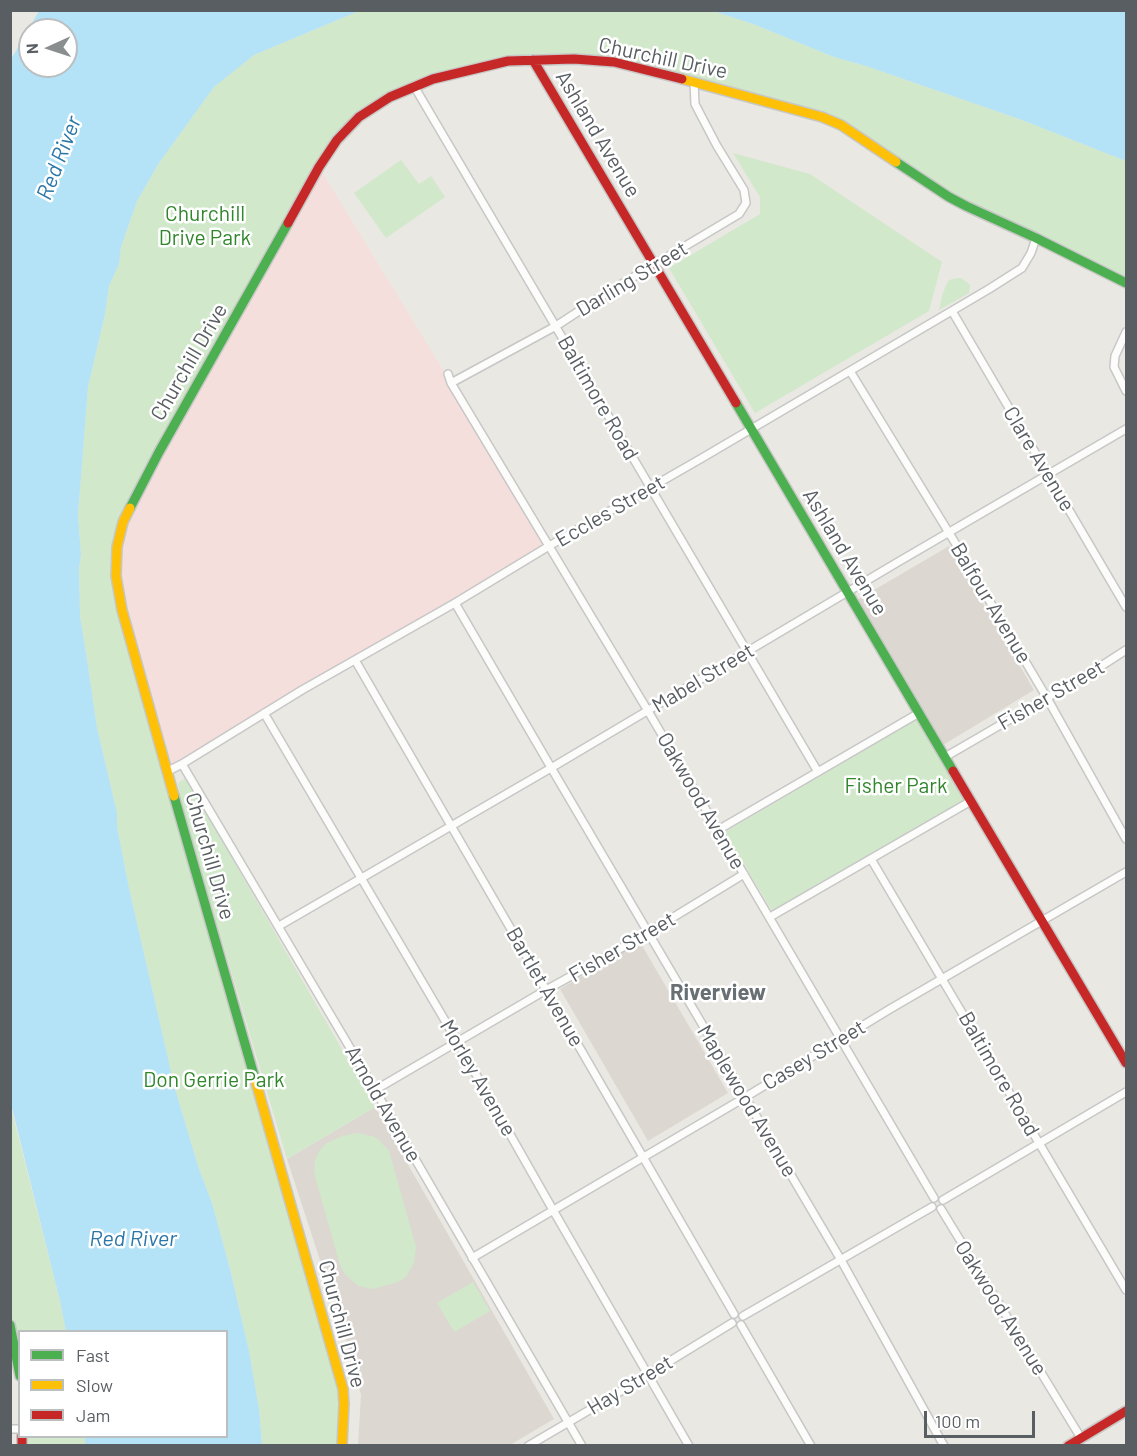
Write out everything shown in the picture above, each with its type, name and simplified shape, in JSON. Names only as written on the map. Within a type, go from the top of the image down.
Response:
[{"type":"street","name":"Churchill Drive","points":[[342,1446],[344,1396],[336,1360],[179,815],[122,610],[116,576],[117,547],[123,522],[159,452],[319,167],[337,140],[359,117],[390,97],[456,72],[508,61],[574,59],[614,62],[822,117],[841,125],[949,197],[1126,283]]},
{"type":"street","name":"Ashland Avenue","points":[[533,60],[1126,1063]]},
{"type":"street","name":"Darling Street","points":[[451,383],[555,326],[740,214],[746,203],[744,190],[694,104],[694,82]]},
{"type":"street","name":"Baltimore Road","points":[[414,86],[818,772]]},
{"type":"street","name":"Eccles Street","points":[[168,771],[952,311],[1022,268],[1031,253],[1036,238]]},
{"type":"street","name":"Clare Avenue","points":[[952,311],[1126,607]]},
{"type":"street","points":[[1126,332],[1115,356],[1114,367],[1126,391]]},
{"type":"street","name":"Balfour Avenue","points":[[850,371],[1047,698],[1126,839]]},
{"type":"street","name":"Oakwood Avenue","points":[[448,374],[451,383],[648,711],[934,1198]]},
{"type":"street","name":"Mabel Street","points":[[279,926],[1126,429]]},
{"type":"street","name":"Maplewood Avenue","points":[[455,603],[841,1260],[944,1446]]},
{"type":"street","name":"Fisher Street","points":[[945,757],[1126,650]]},
{"type":"street","name":"Bartlet Avenue","points":[[355,660],[734,1314]]},
{"type":"street","name":"Morley Avenue","points":[[264,713],[458,1041],[689,1446]]},
{"type":"street","points":[[718,830],[919,713]]},
{"type":"street","name":"Arnold Avenue","points":[[182,764],[582,1446]]},
{"type":"street","points":[[770,917],[971,801]]},
{"type":"street","name":"Baltimore Road","points":[[871,859],[1126,1290]]},
{"type":"street","name":"Casey Street","points":[[471,1258],[1126,872]]},
{"type":"street","name":"Fisher Street","points":[[375,1090],[648,933],[744,874]]},
{"type":"street","points":[[943,1200],[1126,1092]]},
{"type":"street","points":[[932,1207],[934,1198],[943,1200]]},
{"type":"street","points":[[932,1207],[941,1209],[944,1205],[943,1200]]},
{"type":"street","points":[[743,1316],[932,1207]]},
{"type":"street","name":"Oakwood Avenue","points":[[941,1209],[1081,1438]]},
{"type":"street","points":[[741,1325],[736,1326],[731,1319],[734,1314],[739,1313],[743,1316]]},
{"type":"street","points":[[741,1325],[744,1321],[743,1316]]},
{"type":"street","name":"Hay Street","points":[[528,1446],[732,1323]]},
{"type":"street","points":[[741,1325],[811,1446]]},
{"type":"street","points":[[11,1328],[18,1365]]},
{"type":"street","points":[[1068,1446],[1126,1411]]},
{"type":"shaded area","points":[[319,167],[549,546],[168,771],[116,561],[123,522]]},
{"type":"shaded area","points":[[949,546],[1034,690],[943,745],[857,600]]},
{"type":"shaded area","points":[[640,942],[728,1093],[648,1141],[560,989]]},
{"type":"shaded area","points":[[375,1107],[554,1419],[510,1445],[358,1445],[361,1395],[349,1349],[287,1159]]},
{"type":"green space","name":"Churchill Drive Park","points":[[359,11],[713,11],[753,24],[834,57],[1022,120],[1126,161],[1126,283],[966,206],[822,117],[594,60],[479,67],[390,97],[337,140],[123,522],[116,576],[343,1389],[342,1445],[262,1445],[259,1409],[249,1351],[212,1203],[199,1169],[175,1089],[129,888],[117,827],[117,813],[97,728],[80,616],[81,555],[78,515],[88,387],[109,286],[119,264],[121,247],[137,201],[159,163],[214,87],[254,55]]},
{"type":"green space","points":[[733,153],[810,174],[942,262],[929,311],[755,413],[669,268],[760,214],[760,197]]},
{"type":"green space","points":[[401,160],[419,184],[431,176],[445,197],[386,238],[354,193]]},
{"type":"green space","points":[[958,278],[970,285],[969,293],[939,310],[946,285],[949,280]]},
{"type":"green space","name":"Fisher Park","points":[[917,719],[966,799],[772,911],[725,832]]},
{"type":"green space","points":[[186,778],[375,1107],[287,1159],[179,796],[178,783]]},
{"type":"green space","points":[[10,1104],[66,1330],[18,1330],[18,1356],[10,1318]]},
{"type":"green space","points":[[357,1133],[378,1139],[389,1151],[416,1247],[414,1263],[406,1277],[398,1282],[373,1289],[358,1286],[345,1274],[340,1265],[314,1170],[315,1160],[327,1143],[342,1136]]},
{"type":"green space","points":[[473,1282],[490,1311],[454,1332],[437,1303]]},
{"type":"green space","points":[[25,1438],[84,1438],[86,1445],[24,1446]]},
{"type":"water","name":"Red River","points":[[39,11],[359,11],[254,55],[214,87],[159,163],[137,201],[121,247],[119,264],[109,286],[88,387],[78,515],[81,555],[80,616],[97,728],[117,813],[117,827],[129,888],[175,1089],[199,1169],[212,1203],[249,1351],[259,1409],[262,1445],[86,1445],[84,1438],[228,1438],[228,1330],[66,1330],[11,1104],[10,61],[18,47],[18,78],[78,78],[78,18],[35,18]]},
{"type":"water","points":[[713,11],[1126,11],[1126,161],[1022,120],[834,57],[753,24]]},
{"type":"traffic: fast","points":[[896,162],[966,206],[1126,283]]},
{"type":"traffic: fast","points":[[130,508],[288,223]]},
{"type":"traffic: fast","points":[[736,403],[953,771]]},
{"type":"traffic: fast","points":[[174,796],[255,1079]]},
{"type":"traffic: fast","points":[[10,1325],[18,1366]]},
{"type":"traffic: slow","points":[[682,79],[822,117],[841,125],[896,162]]},
{"type":"traffic: slow","points":[[130,508],[123,522],[117,547],[116,576],[122,610],[174,796]]},
{"type":"traffic: slow","points":[[255,1079],[343,1389],[342,1446]]},
{"type":"traffic: jam","points":[[288,223],[337,140],[359,117],[390,97],[433,79],[508,61],[574,59],[614,62],[682,79]]},
{"type":"traffic: jam","points":[[533,60],[736,403]]},
{"type":"traffic: jam","points":[[953,771],[1126,1063]]},
{"type":"traffic: jam","points":[[1068,1446],[1126,1411]]},
{"type":"traffic: jam","points":[[22,1438],[22,1446]]},
{"type":"district","name":"Riverview","points":[[718,993]]},
{"type":"park label","name":"Don Gerrie Park","points":[[214,1080]]}]
